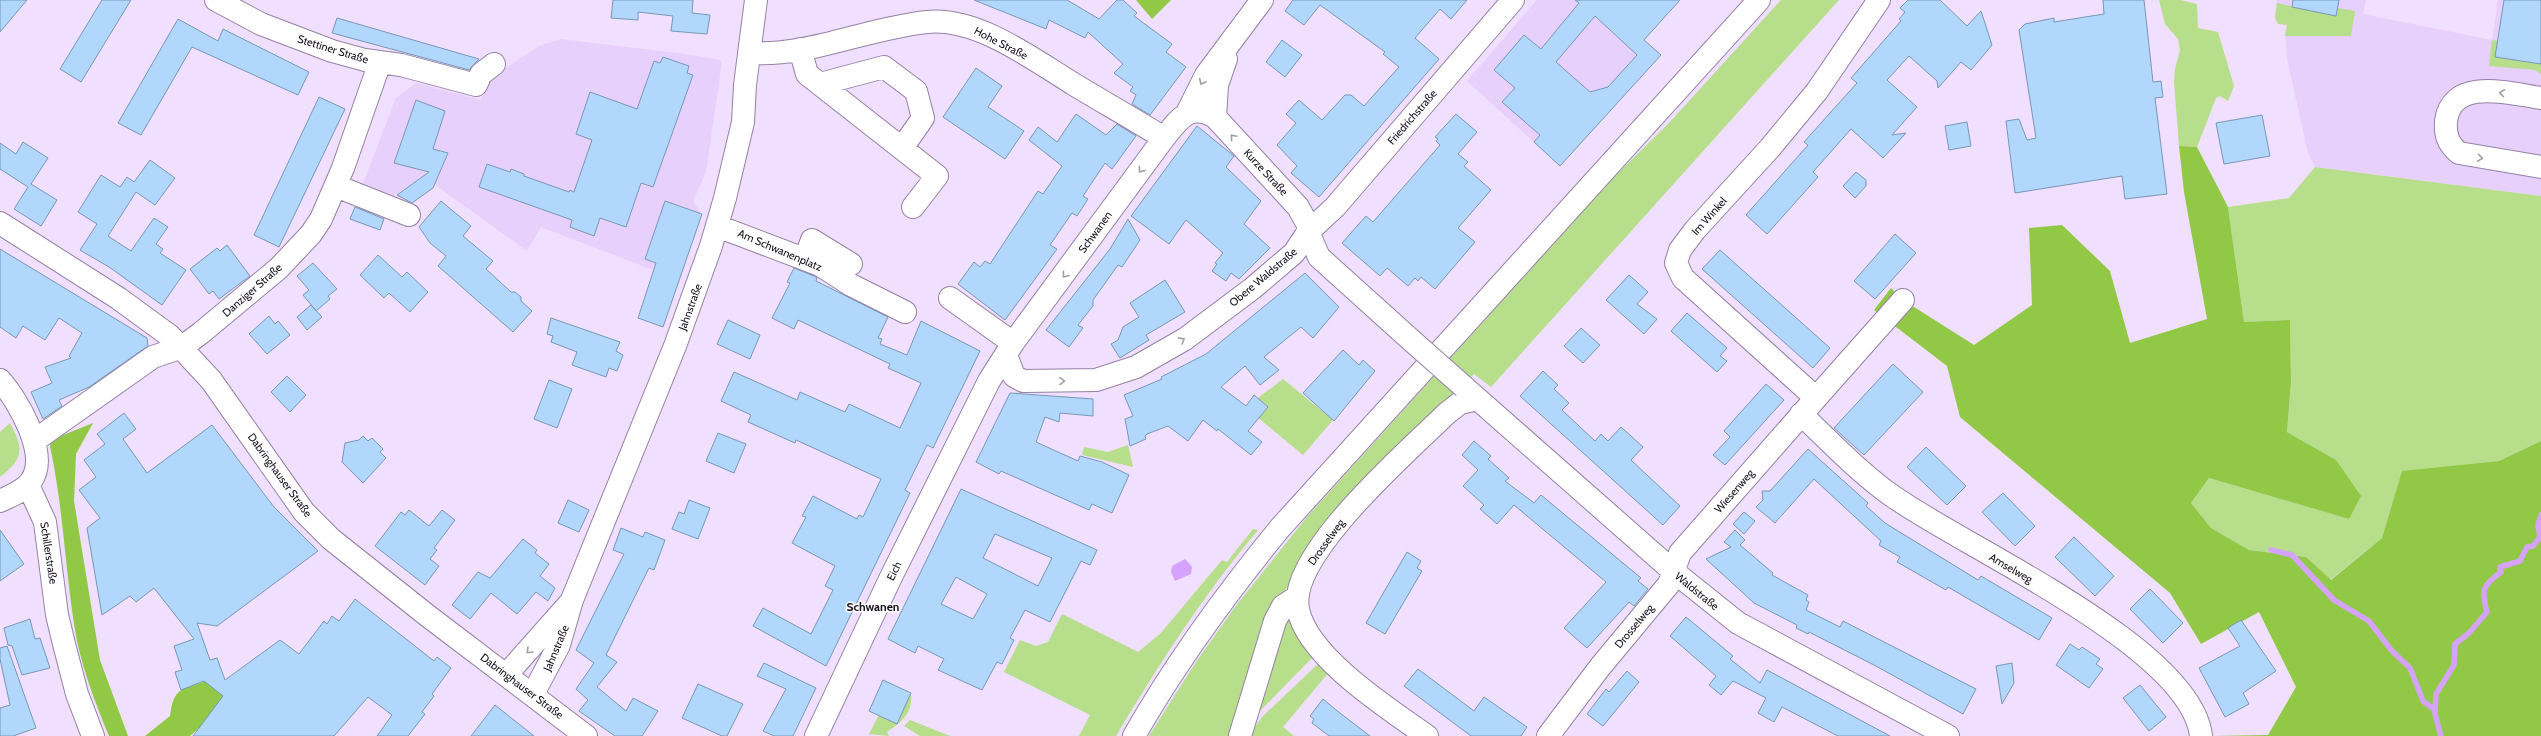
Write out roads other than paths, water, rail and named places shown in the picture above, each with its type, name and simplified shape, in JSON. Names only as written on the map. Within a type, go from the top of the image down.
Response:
[{"type":"street","name":"Stettiner Straße","points":[[216,0],[273,29],[332,51],[380,62],[401,65],[476,85],[482,74],[494,64]]},
{"type":"street","name":"Jahnstraße","points":[[533,694],[559,645],[572,600],[675,346],[717,226],[742,122],[756,0]]},
{"type":"street","name":"Schwanen","points":[[1009,349],[1164,138],[1179,119],[1188,113],[1206,75],[1262,0]]},
{"type":"street","name":"Friedrichstraße","points":[[1308,232],[1336,207],[1513,0]]},
{"type":"street","points":[[1134,736],[1160,691],[1210,618],[1280,528],[1759,0]]},
{"type":"street","name":"Im Winkel","points":[[1816,398],[1683,278],[1676,264],[1680,250],[1695,230],[1770,148],[1817,91],[1879,0]]},
{"type":"street","name":"Hohe Straße","points":[[749,53],[767,54],[800,49],[909,24],[946,21],[973,28],[1014,47],[1164,138]]},
{"type":"street","name":"Schwanen","points":[[1215,116],[1217,85],[1233,40]]},
{"type":"street","points":[[800,49],[807,74],[937,176],[913,207]]},
{"type":"street","name":"Danziger Straße","points":[[34,441],[153,357],[182,347],[279,268],[311,234],[321,219],[336,186],[380,62]]},
{"type":"street","points":[[820,84],[884,67],[916,91],[923,118],[902,148]]},
{"type":"street","points":[[2541,98],[2488,91],[2466,95],[2454,102],[2447,118],[2446,129],[2450,144],[2459,153],[2541,167]]},
{"type":"street","points":[[1188,113],[1199,110],[1215,116]]},
{"type":"street","name":"Kurze Straße","points":[[1215,116],[1298,207],[1308,225],[1308,232]]},
{"type":"street","points":[[336,186],[409,215]]},
{"type":"street","name":"Dabringhauser Straße","points":[[0,223],[118,298],[182,347],[229,403],[304,512],[365,567],[507,674],[586,736]]},
{"type":"street","name":"Am Schwanenplatz","points":[[717,226],[820,265],[851,285],[905,312]]},
{"type":"street","points":[[1308,232],[1319,257],[1471,393]]},
{"type":"street","name":"Obere Waldstraße","points":[[1023,381],[1096,380],[1136,367],[1185,339],[1253,288],[1294,253],[1308,232]]},
{"type":"street","points":[[805,259],[812,240],[851,264]]},
{"type":"street","points":[[950,298],[1009,349],[1008,366],[1014,376],[1023,381]]},
{"type":"street","points":[[1801,414],[1903,300]]},
{"type":"street","name":"Eich","points":[[816,736],[891,577],[989,380],[1009,349]]},
{"type":"street","points":[[0,380],[21,410],[34,441],[35,473],[28,486],[0,501]]},
{"type":"street","name":"Eich","points":[[976,407],[997,390],[1023,381]]},
{"type":"street","name":"Waldstraße","points":[[1471,393],[1673,571],[1738,623],[1948,736]]},
{"type":"street","name":"Drosselweg","points":[[1427,736],[1352,681],[1324,653],[1302,620],[1298,609],[1297,597],[1301,581],[1319,549],[1357,501],[1446,414],[1471,393]]},
{"type":"street","name":"Wiesenweg","points":[[1673,571],[1680,553],[1801,414]]},
{"type":"street","name":"Amselweg","points":[[1801,414],[1891,495],[1929,520],[2102,622],[2136,649],[2182,691],[2200,724],[2201,736]]},
{"type":"street","name":"Schillerstraße","points":[[28,486],[45,522],[60,629],[77,694],[93,736]]},
{"type":"street","name":"Drosselweg","points":[[1548,736],[1600,667],[1669,584],[1673,571]]},
{"type":"street","points":[[1240,736],[1275,622],[1283,606],[1297,597]]},
{"type":"street","name":"Jahnstraße","points":[[507,674],[572,600]]},
{"type":"waterway","points":[[2441,736],[2435,714],[2436,694],[2454,665],[2455,644],[2469,633],[2487,612],[2484,598],[2485,589],[2490,581],[2501,572],[2500,567],[2520,561],[2527,547],[2533,546],[2540,537],[2538,526],[2541,515]]},
{"type":"waterway","points":[[2271,550],[2292,555],[2334,600],[2369,621],[2392,651],[2410,668],[2423,701],[2435,710]]},
{"type":"district","name":"Schwanen","points":[[873,606]]}]
